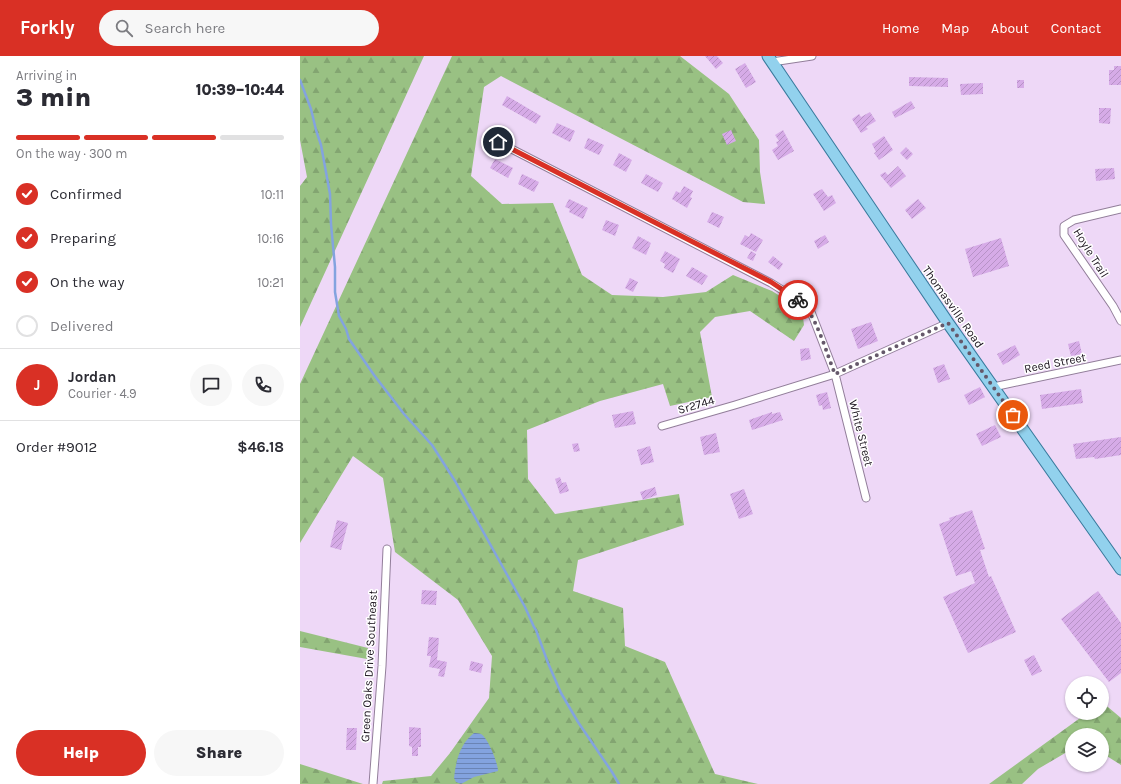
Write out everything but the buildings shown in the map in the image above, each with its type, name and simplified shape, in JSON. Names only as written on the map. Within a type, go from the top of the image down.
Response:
[{"type":"main road","name":"Thomasville Road","points":[[770,59],[948,323],[1121,569]]},
{"type":"street","points":[[770,59],[812,56]]},
{"type":"street","name":"White Street","points":[[498,142],[771,282],[803,303],[810,312],[835,374],[866,498]]},
{"type":"street","name":"Hoyle Trail","points":[[1121,209],[1074,220],[1064,226],[1064,235],[1113,306],[1121,322]]},
{"type":"street","name":"Sr2744","points":[[662,426],[835,374],[948,323]]},
{"type":"street","name":"Reed Street","points":[[994,387],[1121,360]]},
{"type":"street","name":"Green Oaks Drive Southeast","points":[[373,784],[382,666],[387,549]]},
{"type":"green space","points":[[300,56],[424,56],[300,327],[300,186],[307,177],[300,140]]},
{"type":"green space","points":[[452,56],[680,56],[729,94],[759,140],[760,172],[765,204],[743,202],[501,76],[484,87],[471,176],[502,204],[553,203],[582,275],[612,295],[663,297],[706,292],[733,275],[772,291],[802,310],[804,325],[794,341],[750,311],[715,317],[700,332],[712,397],[670,406],[663,384],[600,401],[527,430],[528,479],[555,514],[679,494],[684,525],[578,560],[573,591],[623,608],[625,646],[665,662],[715,774],[758,784],[382,784],[383,781],[431,776],[450,753],[489,698],[492,656],[458,600],[395,552],[383,478],[353,456],[300,543],[300,384]]},
{"type":"green space","points":[[300,631],[368,648],[367,659],[300,647]]},
{"type":"green space","points":[[1109,708],[1121,718],[1121,765],[1109,757],[1109,728],[1066,728],[1077,720],[1109,720]]},
{"type":"green space","points":[[1065,729],[1065,753],[1038,769],[1022,784],[989,784]]},
{"type":"green space","points":[[300,764],[363,784],[300,784]]},
{"type":"water","points":[[474,733],[481,734],[487,740],[498,767],[498,771],[474,777],[461,784],[456,782],[454,778],[456,765],[462,747]]},
{"type":"waterway","points":[[300,80],[311,109],[321,145],[330,194],[335,267],[335,292],[339,316],[346,329],[349,339],[404,414],[432,445],[455,481],[525,607],[536,630],[561,693],[578,722],[619,784]]},
{"type":"way so far","points":[[798,300],[803,303],[810,312],[835,374],[948,323],[1013,415]]},
{"type":"route","points":[[498,142],[771,282],[798,300]]}]
